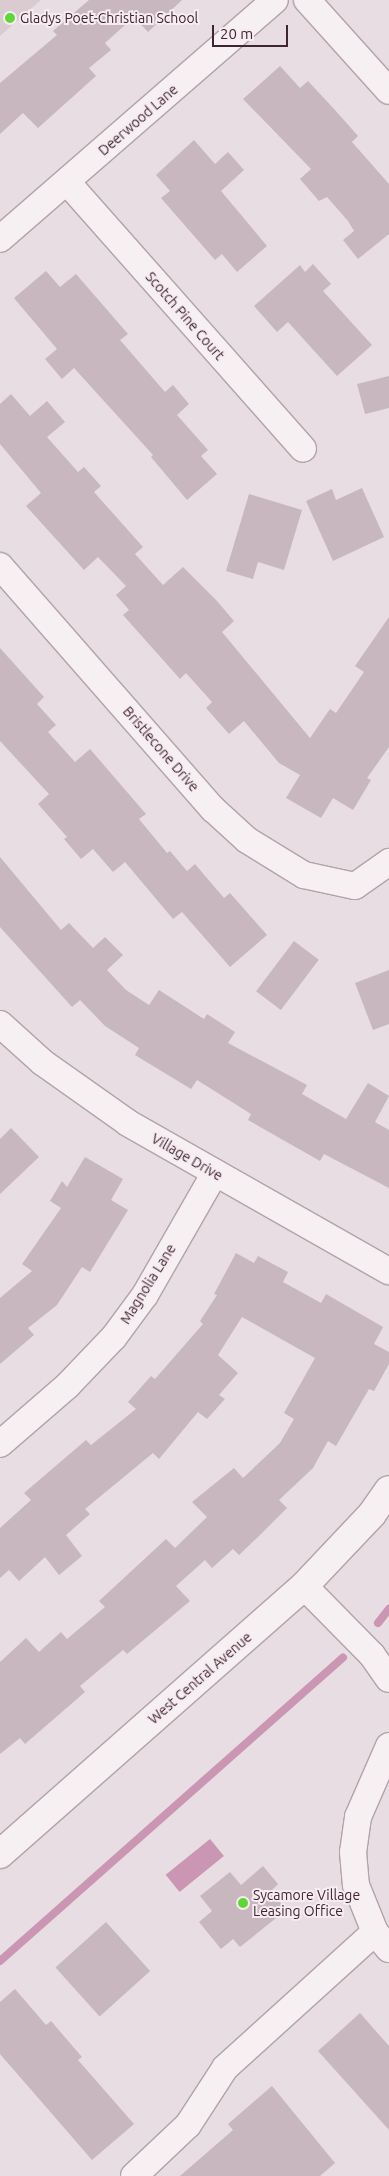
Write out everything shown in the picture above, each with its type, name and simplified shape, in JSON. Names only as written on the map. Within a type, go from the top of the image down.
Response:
[{"type":"street","name":"Deerwood Lane","points":[[0,239],[275,0]]},
{"type":"street","points":[[307,0],[389,92]]},
{"type":"street","name":"Scotch Pine Court","points":[[67,182],[303,449]]},
{"type":"street","name":"Bristlecone Drive","points":[[0,566],[214,809],[247,840],[304,875],[355,886],[389,862]]},
{"type":"street","name":"Village Drive","points":[[2,1030],[90,1097],[215,1173],[389,1270]]},
{"type":"street","name":"Magnolia Lane","points":[[0,1444],[68,1385],[114,1337],[145,1295],[215,1173]]},
{"type":"street","name":"West Central Avenue","points":[[0,1854],[304,1586],[372,1514],[389,1490]]},
{"type":"street","points":[[304,1586],[372,1655],[389,1679]]},
{"type":"street","points":[[134,2176],[188,2125],[225,2068],[382,1940],[356,1884],[353,1852],[358,1817],[389,1746]]},
{"type":"shaded area","name":"Gladys Poet-Christian School","points":[[0,0],[41,0],[0,36]]},
{"type":"shaded area","points":[[210,1839],[224,1856],[180,1892],[166,1875]]},
{"type":"building","points":[[89,0],[182,0],[148,32],[134,17],[105,43],[111,50],[89,68],[96,76],[38,128],[23,113],[0,134],[0,83],[57,35],[53,31]]},
{"type":"building","points":[[280,66],[300,88],[308,81],[335,110],[358,136],[352,142],[389,184],[389,234],[358,259],[343,240],[354,231],[348,221],[327,197],[319,201],[300,179],[311,169],[243,99]]},
{"type":"building","points":[[194,140],[215,164],[228,152],[244,170],[221,191],[267,246],[237,272],[222,254],[215,260],[161,198],[170,191],[156,175]]},
{"type":"building","points":[[313,264],[331,284],[323,291],[372,345],[337,376],[288,322],[277,332],[254,306],[300,265],[305,272]]},
{"type":"building","points":[[46,271],[60,287],[76,274],[128,334],[120,340],[165,392],[173,385],[189,404],[177,415],[208,450],[201,456],[217,474],[187,500],[151,457],[153,455],[74,368],[62,379],[45,359],[57,349],[14,298]]},
{"type":"building","points":[[389,376],[389,408],[365,414],[357,384]]},
{"type":"building","points":[[11,394],[30,416],[47,401],[65,422],[47,437],[78,472],[84,467],[101,486],[94,492],[143,547],[135,554],[163,585],[183,567],[217,601],[234,621],[222,632],[310,738],[330,709],[336,713],[364,672],[355,666],[389,617],[389,747],[367,778],[371,780],[353,810],[333,798],[321,818],[286,798],[300,775],[279,763],[244,721],[229,734],[206,708],[212,702],[186,673],[180,679],[123,615],[129,610],[116,595],[126,586],[98,557],[84,570],[26,506],[41,493],[0,444],[0,404]]},
{"type":"building","points":[[362,488],[384,537],[333,561],[306,501],[332,489],[336,500]]},
{"type":"building","points":[[249,494],[302,510],[284,570],[258,562],[253,579],[226,571]]},
{"type":"building","points":[[0,648],[44,697],[37,704],[56,725],[48,732],[75,762],[90,749],[146,814],[139,819],[167,853],[170,851],[187,871],[195,864],[224,898],[230,893],[267,935],[230,967],[182,912],[173,919],[125,862],[113,872],[93,849],[81,859],[64,839],[67,837],[38,804],[49,794],[0,741]]},
{"type":"building","points":[[0,857],[61,930],[69,923],[93,948],[105,937],[123,955],[107,970],[126,990],[149,1005],[159,990],[204,1019],[207,1014],[235,1032],[228,1043],[307,1085],[302,1094],[346,1119],[368,1083],[389,1096],[375,1122],[389,1130],[389,1188],[324,1154],[320,1161],[248,1120],[251,1114],[197,1080],[191,1089],[135,1055],[139,1048],[105,1026],[80,1000],[72,1007],[0,927]]},
{"type":"building","points":[[294,941],[319,960],[281,1010],[256,991]]},
{"type":"building","points":[[389,970],[389,1024],[373,1030],[355,983]]},
{"type":"building","points":[[11,1128],[39,1157],[0,1194],[0,1139]]},
{"type":"building","points":[[85,1157],[123,1179],[111,1200],[128,1210],[90,1272],[82,1267],[57,1305],[28,1328],[34,1335],[0,1364],[0,1298],[32,1271],[22,1264],[61,1208],[50,1201],[62,1181],[67,1187]]},
{"type":"building","points":[[236,1253],[254,1263],[258,1256],[288,1272],[283,1282],[321,1303],[326,1294],[383,1327],[374,1344],[389,1352],[389,1364],[374,1391],[369,1389],[336,1446],[328,1441],[313,1468],[279,1500],[287,1508],[239,1555],[233,1549],[212,1568],[205,1560],[176,1586],[190,1601],[127,1654],[123,1650],[80,1686],[85,1692],[25,1744],[20,1738],[0,1754],[0,1662],[26,1638],[39,1652],[61,1632],[67,1639],[105,1607],[99,1601],[166,1539],[175,1548],[207,1517],[192,1502],[234,1468],[243,1478],[280,1443],[294,1419],[284,1413],[315,1358],[242,1317],[218,1355],[238,1373],[219,1395],[225,1399],[207,1419],[198,1412],[159,1459],[153,1453],[85,1509],[90,1514],[66,1535],[82,1556],[59,1575],[45,1557],[19,1581],[9,1570],[0,1578],[0,1528],[31,1500],[24,1493],[86,1440],[91,1445],[136,1409],[128,1402],[151,1376],[155,1379],[203,1324],[200,1321],[217,1295],[214,1294]]},
{"type":"building","name":"Sycamore Village Leasing Office","points":[[263,1866],[278,1884],[271,1891],[286,1910],[240,1947],[233,1939],[221,1949],[199,1922],[212,1911],[200,1896],[230,1872],[241,1885]]},
{"type":"building","points":[[106,1922],[150,1971],[100,2017],[55,1968]]},
{"type":"building","points":[[15,1989],[46,2025],[51,2021],[82,2057],[78,2060],[134,2124],[92,2160],[0,2054],[0,2002]]},
{"type":"building","points":[[360,2013],[389,2046],[389,2130],[318,2051]]},
{"type":"building","points":[[272,2086],[335,2163],[320,2176],[180,2176],[233,2130],[228,2124]]},
{"type":"waterway","points":[[378,1623],[389,1609]]},
{"type":"waterway","points":[[0,1961],[343,1658]]},
{"type":"place","name":"Gladys Poet-Christian School","points":[[10,18]]},
{"type":"place","name":"Sycamore Village Leasing Office","points":[[243,1903]]}]
